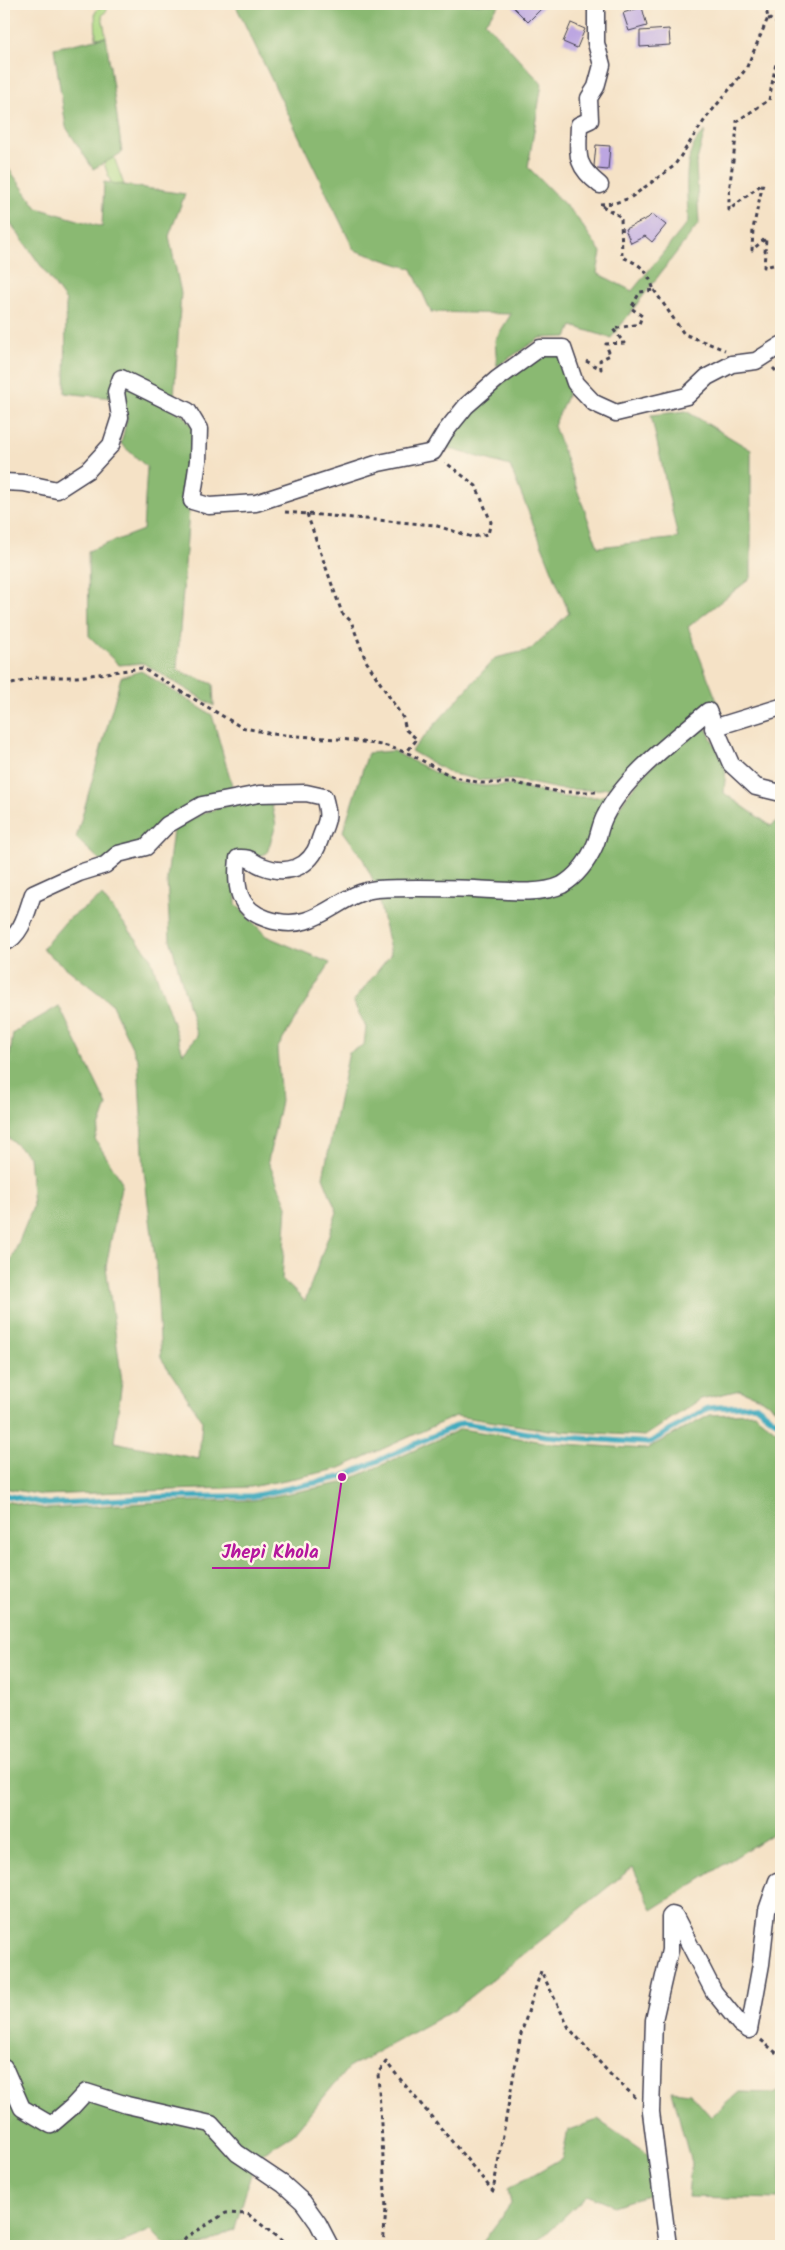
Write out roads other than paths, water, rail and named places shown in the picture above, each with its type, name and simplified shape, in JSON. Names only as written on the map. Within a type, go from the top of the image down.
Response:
[{"type":"street","points":[[594,4],[596,44],[602,65],[596,87],[589,98],[590,120],[579,125],[578,156],[585,174],[600,185]]},
{"type":"street","points":[[4,482],[24,483],[57,490],[88,470],[111,444],[120,417],[116,392],[121,378],[188,411],[198,428],[198,460],[192,501],[209,506],[256,503],[379,463],[433,452],[445,432],[466,406],[497,379],[540,348],[563,348],[575,383],[594,403],[616,413],[687,396],[706,378],[732,364],[756,361],[781,345]]},
{"type":"street","points":[[714,728],[781,707]]},
{"type":"street","points":[[4,942],[10,940],[21,927],[33,894],[79,873],[105,865],[118,854],[146,846],[167,824],[202,805],[234,797],[306,793],[324,797],[329,816],[317,848],[308,863],[295,868],[279,870],[262,866],[248,857],[238,858],[235,880],[239,896],[252,912],[267,919],[285,923],[309,920],[354,897],[374,890],[418,887],[532,892],[561,885],[582,869],[595,845],[604,816],[625,788],[649,761],[708,712],[731,764],[756,787],[781,793]]},
{"type":"street","points":[[668,2246],[651,2112],[654,2020],[670,1950],[670,1918],[672,1915],[675,1916],[714,1992],[740,2024],[749,2030],[762,1964],[768,1910],[777,1881],[781,1887]]},
{"type":"street","points":[[4,2067],[22,2108],[51,2125],[72,2108],[86,2092],[128,2105],[211,2124],[237,2153],[283,2184],[303,2202],[318,2223],[330,2246]]},
{"type":"waterway","points":[[4,1495],[48,1504],[161,1497],[253,1496],[342,1477],[462,1423],[547,1436],[649,1443],[708,1408],[755,1405],[781,1425]]},
{"type":"place","name":"Jhepi Khola","points":[[342,1477]]}]
